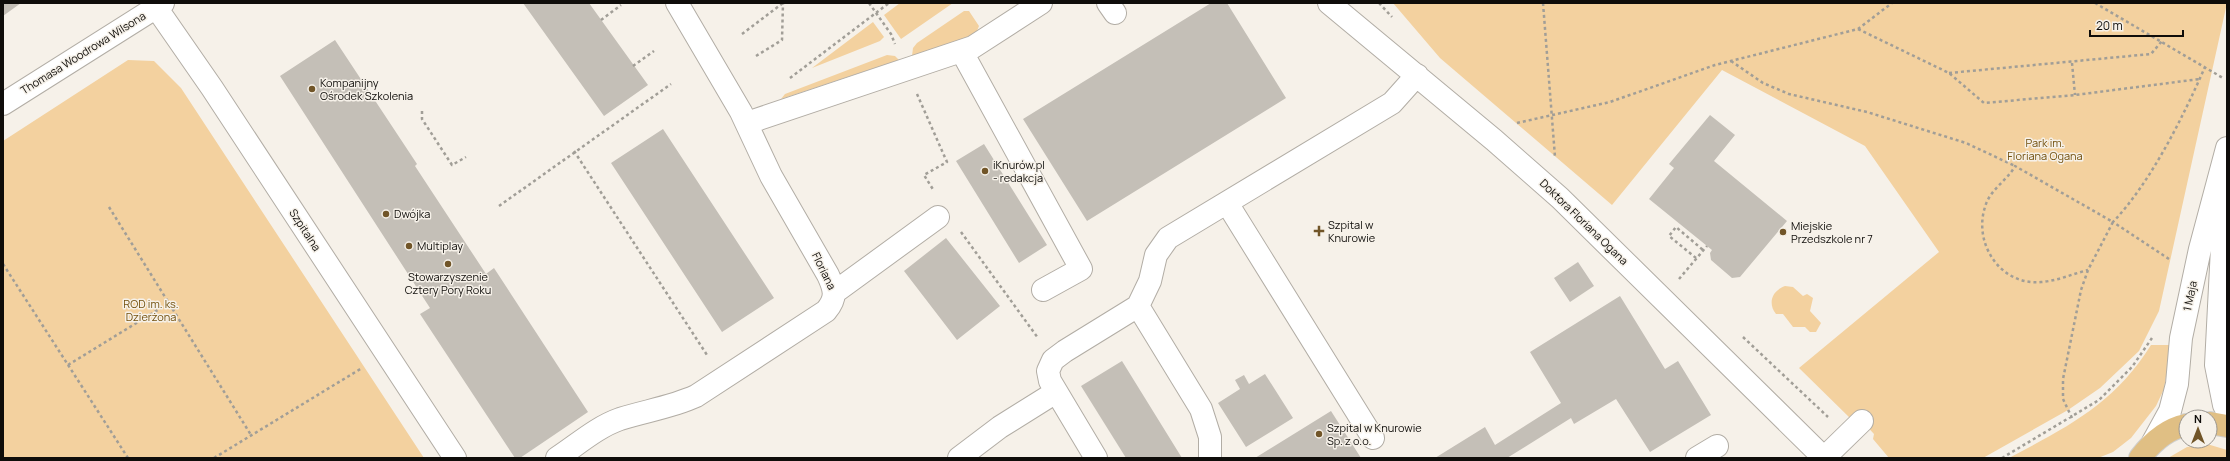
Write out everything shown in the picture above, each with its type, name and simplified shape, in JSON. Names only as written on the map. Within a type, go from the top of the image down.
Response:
[{"type":"main road","points":[[2147,450],[2165,433],[2178,428]]},
{"type":"street","name":"Floriana","points":[[557,458],[602,428],[619,420],[674,405],[696,396],[826,311],[832,305],[835,292],[828,276],[771,176],[747,123],[677,3]]},
{"type":"street","points":[[747,123],[962,52],[983,42],[1041,3]]},
{"type":"street","name":"Doktora Floriana Ogana","points":[[1328,3],[1417,75],[1560,198],[1824,458]]},
{"type":"street","name":"Thomasa Woodrowa Wilsona","points":[[3,104],[157,4]]},
{"type":"street","name":"Szpitalna","points":[[157,4],[455,458]]},
{"type":"street","points":[[962,52],[1081,269],[1043,290]]},
{"type":"street","points":[[1096,458],[1050,382],[1048,371],[1053,360],[1138,306],[1150,281],[1156,255],[1168,238],[1392,103],[1417,75]]},
{"type":"street","name":"1 Maja","points":[[2227,148],[2222,345],[2216,365],[2224,405],[2227,410]]},
{"type":"street","name":"1 Maja","points":[[2147,450],[2170,411],[2177,384],[2181,338],[2200,249],[2227,148]]},
{"type":"street","points":[[1228,203],[1373,438]]},
{"type":"street","points":[[835,292],[938,217]]},
{"type":"street","points":[[1138,306],[1201,409],[1210,437],[1210,458]]},
{"type":"street","points":[[959,458],[1000,428],[1056,392]]},
{"type":"street","points":[[1824,458],[1862,421]]},
{"type":"street","points":[[1697,458],[1717,446]]},
{"type":"path","points":[[742,34],[783,3]]},
{"type":"path","points":[[756,56],[782,40],[783,3]]},
{"type":"path","points":[[869,3],[896,44]]},
{"type":"path","points":[[783,83],[889,3]]},
{"type":"path","points":[[1543,3],[1554,156]]},
{"type":"path","points":[[1512,124],[1610,102],[1730,61],[1858,29],[1892,3]]},
{"type":"path","points":[[2095,3],[2223,78]]},
{"type":"path","points":[[601,20],[621,5]]},
{"type":"path","points":[[1858,29],[1949,73],[1984,103],[2075,95],[2200,79]]},
{"type":"path","points":[[1949,73],[2151,54],[2162,41]]},
{"type":"path","points":[[634,66],[654,51]]},
{"type":"path","points":[[1730,61],[1763,83],[1789,94],[1867,112],[1966,143],[2016,166],[2113,222],[2175,262]]},
{"type":"path","points":[[2072,62],[2075,95]]},
{"type":"path","points":[[2072,418],[2063,399],[2063,379],[2081,290],[2088,270],[2113,222],[2146,178],[2170,140],[2205,67]]},
{"type":"path","points":[[910,69],[912,82],[947,162],[924,175],[935,193]]},
{"type":"path","points":[[499,206],[574,151],[671,84]]},
{"type":"path","points":[[422,111],[422,119],[452,165],[466,157]]},
{"type":"path","points":[[574,151],[710,359]]},
{"type":"path","points":[[2016,166],[2010,176],[1991,194],[1985,207],[1983,232],[1989,254],[1995,264],[2004,272],[2016,278],[2039,283],[2063,278],[2088,270]]},
{"type":"path","points":[[109,207],[251,435]]},
{"type":"path","points":[[1696,258],[1669,236],[1676,227],[1703,250]]},
{"type":"path","points":[[960,230],[1053,360]]},
{"type":"path","points":[[1679,279],[1707,246]]},
{"type":"path","points":[[3,264],[128,458]]},
{"type":"path","points":[[68,365],[169,303]]},
{"type":"path","points":[[2002,458],[2072,418],[2099,400],[2132,367],[2152,338]]},
{"type":"path","points":[[214,458],[364,367]]},
{"type":"green space","points":[[900,3],[953,3],[901,39],[884,15]]},
{"type":"green space","name":"Park im. Floriana Ogana","points":[[1393,3],[2227,3],[2159,311],[2139,351],[2100,388],[2068,410],[1983,458],[1889,458],[1873,439],[1874,434],[1862,421],[1851,419],[1799,368],[1939,252],[1865,146],[1722,70],[1612,205],[1440,58]]},
{"type":"green space","points":[[964,11],[969,11],[979,26],[977,31],[966,38],[912,56],[913,48],[917,43]]},
{"type":"green space","points":[[873,22],[884,37],[880,41],[812,68]]},
{"type":"green space","points":[[887,55],[895,56],[899,60],[781,99],[785,94]]},
{"type":"green space","name":"ROD im. ks. Dzierżona","points":[[128,60],[154,61],[181,88],[424,458],[3,458],[3,141]]},
{"type":"green space","points":[[1785,286],[1793,287],[1803,296],[1807,294],[1813,298],[1810,311],[1821,323],[1816,332],[1810,332],[1805,327],[1793,327],[1783,314],[1776,314],[1772,306],[1772,298],[1780,288]]},
{"type":"green space","points":[[2151,345],[2171,345],[2164,389],[2156,406],[2131,438],[2113,452],[2098,458],[2009,458],[2071,424],[2089,412],[2122,383]]},
{"type":"green space","points":[[2218,447],[2227,450],[2227,458],[2168,458],[2184,449],[2218,449]]},
{"type":"building","points":[[3,3],[21,3],[3,16]]},
{"type":"building","points":[[523,3],[589,3],[648,85],[604,116]]},
{"type":"building","points":[[1211,3],[1227,3],[1286,98],[1087,221],[1023,119]]},
{"type":"building","points":[[335,40],[417,164],[415,166],[486,274],[494,268],[588,412],[520,458],[515,458],[420,314],[430,308],[280,76]]},
{"type":"building","name":"Miejskie Przedszkole nr 7","points":[[1710,115],[1735,135],[1714,161],[1787,221],[1740,277],[1732,278],[1711,260],[1710,253],[1712,250],[1649,199],[1674,168],[1669,164]]},
{"type":"building","points":[[663,129],[774,298],[722,332],[611,163]]},
{"type":"building","points":[[984,144],[1047,245],[1019,263],[956,161]]},
{"type":"building","points":[[946,238],[1000,306],[957,340],[904,271]]},
{"type":"building","points":[[1578,262],[1594,286],[1570,302],[1554,278]]},
{"type":"building","points":[[1620,296],[1665,369],[1678,361],[1711,415],[1650,452],[1616,399],[1574,424],[1571,418],[1507,458],[1435,458],[1485,427],[1495,445],[1561,403],[1530,352]]},
{"type":"building","points":[[1122,361],[1182,458],[1126,458],[1081,386]]},
{"type":"building","points":[[1265,374],[1293,418],[1246,447],[1218,403],[1240,389],[1235,380],[1244,375],[1249,384]]},
{"type":"building","name":"Szpital w Knurowie Sp. z o.o.","points":[[1331,411],[1361,458],[1255,458]]},
{"type":"place","name":"Kompanijny Ośrodek Szkolenia","points":[[312,89]]},
{"type":"place","name":"iKnurów.pl - redakcja","points":[[985,171]]},
{"type":"place","name":"Dwójka","points":[[386,214]]},
{"type":"place","name":"Szpital w Knurowie","points":[[1319,231]]},
{"type":"place","name":"Miejskie Przedszkole nr 7","points":[[1783,232]]},
{"type":"place","name":"Multiplay","points":[[409,246]]},
{"type":"place","name":"Stowarzyszenie Cztery Pory Roku","points":[[448,264]]},
{"type":"place","name":"Szpital w Knurowie Sp. z o.o.","points":[[1319,434]]}]
